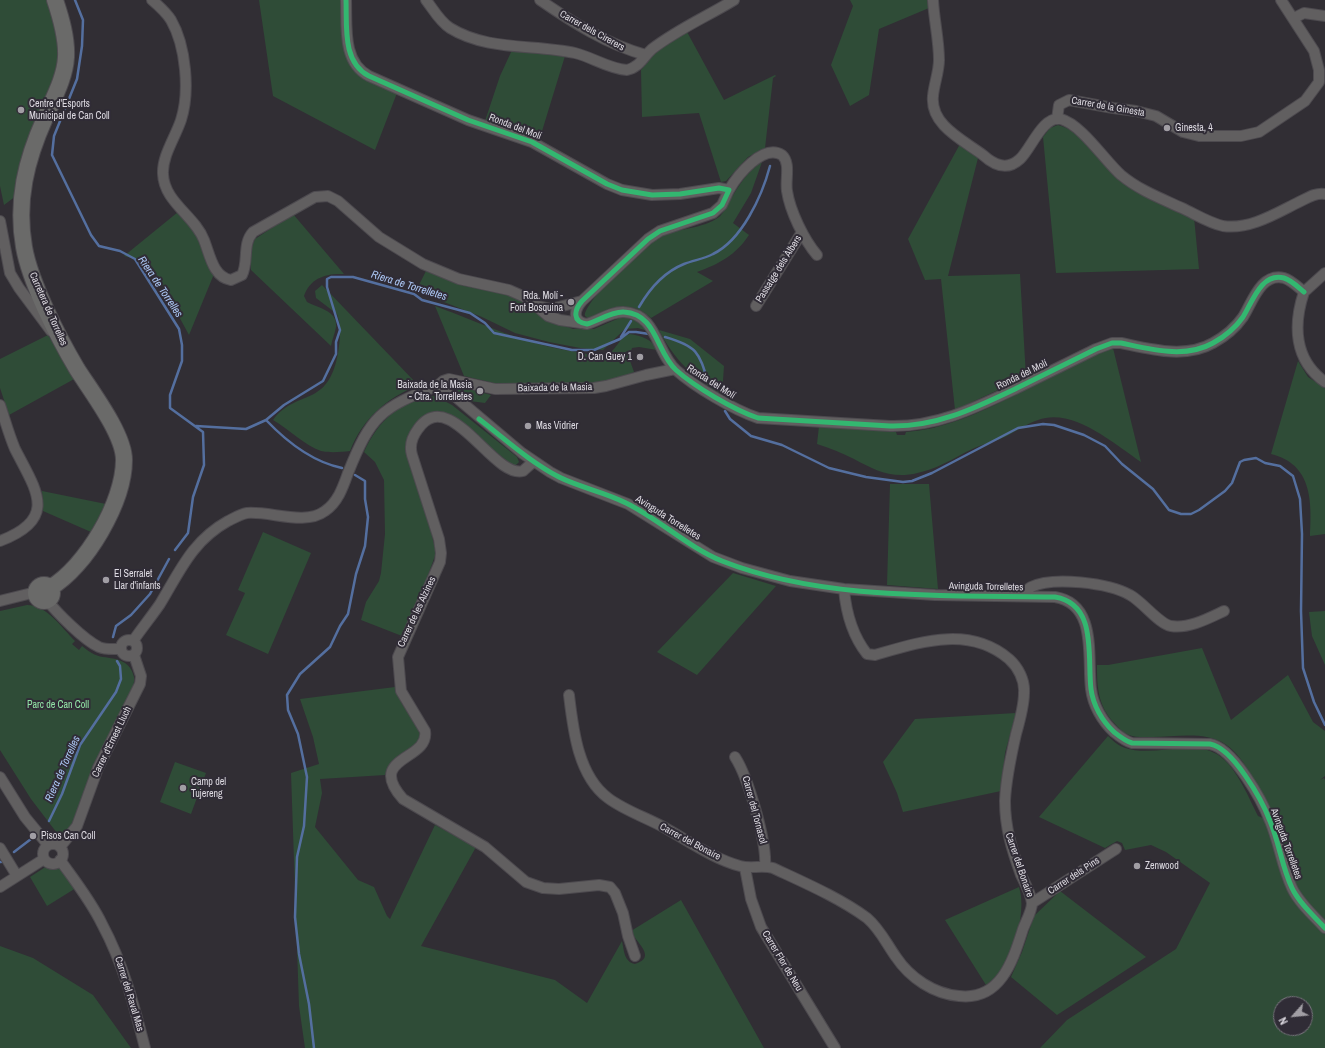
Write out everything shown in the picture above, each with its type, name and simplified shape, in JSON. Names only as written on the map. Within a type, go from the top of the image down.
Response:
[{"type":"main road","name":"Carretera de Torrelles","points":[[44,593],[84,558],[98,538],[114,502],[121,480],[124,460],[124,453],[118,436],[63,343],[30,270],[24,247],[20,218],[22,194],[30,156],[61,80],[66,58],[64,32],[55,0]]},
{"type":"street","points":[[152,0],[167,15],[174,27],[184,66],[186,88],[181,120],[164,160],[164,181],[171,197],[197,226],[214,266],[221,277],[231,280],[242,275],[246,264],[247,241],[253,232],[289,211],[315,198],[323,196],[338,201],[379,237],[423,264],[459,279],[509,290],[528,298],[535,304],[551,309],[582,301]]},
{"type":"street","name":"Ronda del Molí","points":[[346,0],[351,60],[359,70],[369,76],[468,120],[532,142],[622,190],[659,195],[719,188],[730,190]]},
{"type":"street","points":[[426,0],[449,27],[481,40],[501,45],[550,48],[576,53],[623,70],[635,67],[646,55],[687,25],[734,0]]},
{"type":"street","name":"Carrer dels Cirerers","points":[[540,0],[620,47],[646,55]]},
{"type":"street","points":[[933,0],[939,62],[932,97],[933,104],[938,118],[946,128],[991,163],[1003,166],[1020,160],[1047,124],[1057,119],[1065,121],[1079,131],[1120,174],[1140,189],[1215,224],[1237,227],[1258,222],[1313,195],[1325,194]]},
{"type":"street","name":"Carrer de la Ginesta","points":[[1057,119],[1059,105],[1069,100],[1113,108],[1136,110],[1156,116],[1183,132],[1199,136],[1241,136],[1259,132],[1305,101],[1313,93],[1319,82],[1319,70],[1314,51],[1281,0]]},
{"type":"street","points":[[1294,18],[1304,13],[1325,16]]},
{"type":"street","points":[[581,323],[577,320],[575,312],[582,301],[648,239],[660,232],[713,214],[722,205],[741,173],[754,161],[766,154],[779,153],[786,161],[788,197],[802,232],[809,245],[817,255]]},
{"type":"street","points":[[0,221],[10,273],[46,326],[63,343]]},
{"type":"street","name":"Passatge dels Àlbers","points":[[756,306],[802,232]]},
{"type":"street","points":[[1325,273],[1304,292],[1298,310],[1297,339],[1302,355],[1307,363],[1325,382]]},
{"type":"street","name":"Ronda del Molí","points":[[535,304],[548,316],[560,320],[587,324],[596,322],[622,311],[635,314],[644,320],[655,334],[675,369],[709,393],[748,415],[758,418],[890,426],[921,425],[954,417],[1096,349],[1112,343],[1121,343],[1175,352],[1204,347],[1224,336],[1237,324],[1263,284],[1270,279],[1284,278],[1304,292]]},
{"type":"street","name":"Baixada de la Masia","points":[[133,641],[153,614],[188,556],[203,538],[220,526],[246,513],[308,518],[324,512],[338,498],[363,438],[379,415],[397,402],[450,379],[495,389],[594,388],[675,369]]},
{"type":"street","name":"Avinguda Torrelletes","points":[[436,386],[445,388],[479,419],[533,462],[561,478],[628,504],[721,561],[778,579],[844,589],[935,595],[1061,598],[1075,605],[1082,615],[1087,631],[1092,697],[1108,727],[1120,737],[1132,743],[1210,744],[1219,746],[1230,754],[1258,797],[1270,819],[1294,892],[1325,928]]},
{"type":"street","points":[[0,405],[10,438],[35,487],[38,502],[35,514],[27,526],[16,534],[0,541]]},
{"type":"street","name":"Carrer de les Alzines","points":[[533,462],[523,470],[511,470],[461,428],[444,418],[438,418],[425,422],[420,426],[412,439],[410,448],[439,539],[441,553],[440,562],[398,657],[401,691],[426,735],[422,746],[394,766],[391,777],[395,790],[403,799],[485,847],[526,882],[543,888],[559,889],[599,885],[610,887],[615,893],[623,913],[628,936],[635,956]]},
{"type":"street","points":[[1023,596],[1032,587],[1044,584],[1073,581],[1115,589],[1130,595],[1147,607],[1160,620],[1173,626],[1192,624],[1224,611]]},
{"type":"street","name":"Carrer del Bonaire","points":[[569,695],[572,724],[580,753],[588,773],[604,795],[612,801],[708,853],[745,868],[764,866],[797,879],[863,916],[882,933],[897,958],[913,976],[933,989],[961,997],[985,991],[997,985],[1003,978],[1017,950],[1032,903],[1011,846],[1005,817],[1008,770],[1024,698],[1024,688],[1020,673],[1013,663],[1001,653],[966,638],[938,639],[875,656],[867,654],[858,640],[847,615],[844,589]]},
{"type":"street","points":[[0,601],[44,593],[57,611],[94,643],[108,649],[121,648]]},
{"type":"street","points":[[126,640],[133,641],[138,647],[134,655],[130,656],[125,655],[121,648],[126,640]]},
{"type":"street","name":"Carrer d'Ernest Lluch","points":[[60,847],[80,821],[98,768],[137,692],[141,676],[134,655]]},
{"type":"street","name":"Carrer del Tornasol","points":[[735,757],[746,780],[763,846],[764,866]]},
{"type":"street","points":[[0,777],[25,817],[48,845]]},
{"type":"street","points":[[54,844],[60,847],[62,854],[60,860],[52,864],[44,859],[43,852],[48,845],[54,844]]},
{"type":"street","points":[[0,848],[17,876]]},
{"type":"street","name":"Carrer dels Pins","points":[[1032,903],[1116,849]]},
{"type":"street","points":[[0,887],[44,859]]},
{"type":"street","name":"Carrer del Raval Mas","points":[[60,860],[93,907],[115,951],[128,987],[145,1048]]},
{"type":"street","name":"Carrer Flor de Neu","points":[[745,868],[751,899],[761,927],[835,1048]]},
{"type":"green space","name":"Centre d'Esports Municipal de Can Coll","points":[[0,0],[49,0],[55,17],[60,63],[16,196],[4,205],[0,186]]},
{"type":"green space","points":[[259,0],[341,0],[343,43],[349,63],[363,78],[380,87],[397,93],[375,150],[273,96]]},
{"type":"green space","points":[[850,0],[928,0],[929,8],[879,29],[869,95],[850,106],[831,65],[853,6]]},
{"type":"green space","points":[[686,30],[724,100],[775,75],[776,76],[773,78],[765,148],[748,157],[726,181],[721,182],[699,113],[642,117],[641,70],[656,52]]},
{"type":"green space","points":[[512,50],[565,56],[539,141],[485,121],[500,76]]},
{"type":"green space","points":[[1058,125],[1076,134],[1117,176],[1133,189],[1158,203],[1194,217],[1199,269],[1056,273],[1043,137],[1050,128]]},
{"type":"green space","points":[[960,144],[978,158],[948,276],[1020,274],[1026,377],[955,410],[941,279],[925,280],[908,239]]},
{"type":"green space","points":[[762,162],[751,193],[733,223],[749,235],[733,253],[726,258],[713,266],[697,272],[713,281],[651,318],[635,308],[628,307],[613,309],[589,319],[585,316],[587,309],[604,286],[643,249],[661,236],[668,233],[706,224],[719,217],[743,180]]},
{"type":"green space","points":[[178,212],[197,235],[214,274],[189,335],[157,276],[142,262],[124,256]]},
{"type":"green space","points":[[293,214],[344,274],[331,274],[320,278],[310,285],[304,296],[307,302],[326,310],[334,317],[336,327],[331,346],[251,270],[250,251],[255,239]]},
{"type":"green space","points":[[426,271],[465,286],[507,294],[519,299],[542,317],[573,329],[594,329],[624,316],[639,322],[648,331],[638,328],[625,329],[603,350],[580,348],[515,333],[482,317],[416,291]]},
{"type":"green space","points":[[322,285],[418,385],[386,403],[377,411],[369,419],[355,439],[350,451],[328,452],[315,449],[273,420],[282,410],[311,396],[319,390],[327,383],[333,371],[339,348],[340,324],[337,314],[316,298],[315,291]]},
{"type":"green space","points":[[435,306],[505,333],[559,349],[591,355],[605,355],[609,354],[623,338],[630,334],[650,341],[657,350],[639,347],[632,348],[629,358],[634,372],[614,380],[598,383],[498,384],[464,376]]},
{"type":"green space","points":[[659,330],[690,339],[724,366],[722,395],[685,367],[671,351]]},
{"type":"green space","points":[[48,335],[76,378],[9,415],[0,388],[0,359]]},
{"type":"green space","points":[[1113,348],[1141,462],[1092,429],[1079,423],[1051,417],[1033,422],[1005,437],[974,448],[937,467],[905,475],[878,471],[827,447],[817,444],[819,426],[896,432],[897,435],[905,435],[906,432],[933,428],[959,420],[1011,397],[1088,358]]},
{"type":"green space","points":[[1298,361],[1308,377],[1325,388],[1325,534],[1310,536],[1311,510],[1307,486],[1302,475],[1295,466],[1285,459],[1271,454]]},
{"type":"green space","points":[[452,384],[491,395],[485,403],[470,401],[451,385]]},
{"type":"green space","points":[[435,396],[452,405],[517,457],[519,462],[516,465],[512,465],[454,418],[447,415],[441,413],[430,414],[417,426],[408,442],[406,451],[428,518],[436,553],[419,600],[402,636],[361,620],[366,602],[379,581],[385,534],[384,480],[375,462],[364,452],[376,431],[392,414],[411,402],[422,398]]},
{"type":"green space","points":[[890,484],[929,484],[938,589],[887,585]]},
{"type":"green space","points":[[42,491],[106,504],[91,532],[43,511]]},
{"type":"green space","points":[[263,532],[311,553],[268,654],[226,635],[245,593],[238,590]]},
{"type":"green space","points":[[733,573],[776,586],[697,675],[657,652]]},
{"type":"green space","name":"Parc de Can Coll","points":[[27,605],[41,609],[54,618],[75,641],[72,644],[79,650],[82,646],[97,656],[122,661],[132,671],[134,677],[134,684],[130,694],[97,759],[77,814],[66,833],[60,837],[31,799],[0,750],[0,611]]},
{"type":"green space","points":[[1325,611],[1325,665],[1312,636],[1309,612]]},
{"type":"green space","points":[[1202,648],[1231,720],[1288,675],[1313,722],[1325,731],[1325,776],[1320,780],[1324,778],[1325,780],[1325,1048],[1040,1048],[1067,1020],[1176,949],[1210,883],[1166,852],[1151,845],[1125,850],[1122,843],[1117,841],[1105,848],[1039,817],[1108,736],[1125,748],[1136,750],[1149,751],[1187,748],[1211,751],[1227,762],[1242,784],[1258,816],[1263,818],[1272,815],[1258,786],[1246,766],[1225,744],[1208,737],[1199,736],[1135,737],[1121,730],[1109,717],[1102,703],[1098,689],[1097,665],[1108,665]]},
{"type":"green space","points":[[395,687],[402,704],[421,733],[419,739],[416,744],[393,761],[388,767],[385,775],[320,779],[322,793],[315,827],[358,880],[374,887],[387,916],[390,919],[435,825],[476,847],[421,946],[555,980],[587,1003],[622,941],[625,955],[631,963],[635,964],[642,961],[645,957],[643,949],[631,931],[681,900],[764,1048],[305,1048],[299,1006],[291,773],[319,764],[313,737],[300,699]]},
{"type":"green space","points":[[1016,713],[1005,753],[1001,791],[903,812],[897,793],[883,762],[915,719]]},
{"type":"green space","name":"Camp del Tujereng","points":[[175,762],[206,773],[191,814],[160,802]]},
{"type":"green space","points":[[47,866],[60,869],[76,888],[47,906],[30,877]]},
{"type":"green space","points":[[1019,887],[1021,911],[1019,926],[1010,955],[995,978],[986,985],[945,920]]},
{"type":"green space","points":[[1060,891],[1146,957],[1057,1015],[1011,977],[1022,952],[1034,916]]},
{"type":"green space","points":[[0,946],[33,958],[93,995],[131,1048],[0,1048]]},
{"type":"waterway","name":"Riera de Torrelles","points":[[75,0],[83,20],[82,46],[77,79],[54,136],[52,155],[91,235],[99,246],[120,251],[135,259],[179,329],[182,345],[182,361],[170,395],[170,408],[203,432],[204,465],[193,497],[188,533],[175,550]]},
{"type":"waterway","points":[[639,307],[658,281],[670,271],[684,264],[713,254],[733,239],[742,228],[756,203],[770,166]]},
{"type":"waterway","name":"Riera de Torrelletes","points":[[266,420],[284,405],[323,381],[336,354],[336,342],[340,330],[327,287],[327,279],[331,277],[353,277],[414,294],[422,300],[470,313],[485,323],[494,333],[572,350],[594,350],[620,339],[629,332],[649,334]]},
{"type":"waterway","points":[[621,337],[631,321]]},
{"type":"waterway","name":"Riera de Torrelletes","points":[[665,337],[676,340],[690,347],[695,352],[699,357],[708,382]]},
{"type":"waterway","points":[[725,411],[730,419],[751,436],[782,445],[829,468],[866,477],[903,482],[912,481],[932,473],[1018,428],[1043,424],[1054,425],[1084,435],[1105,446],[1122,464],[1153,489],[1169,510],[1181,514],[1191,514],[1199,510],[1225,491],[1232,483],[1240,462],[1244,460],[1256,458],[1265,463],[1280,466],[1293,476],[1300,499],[1302,534],[1301,611],[1303,668],[1314,702],[1325,725]]},
{"type":"waterway","points":[[196,426],[246,429],[266,420],[282,436],[310,456],[342,468]]},
{"type":"waterway","points":[[314,1048],[309,1004],[299,954],[295,917],[297,857],[304,826],[307,777],[298,734],[288,710],[287,695],[300,674],[330,647],[340,626],[348,614],[356,574],[365,546],[368,517],[365,499],[365,481],[355,475]]},
{"type":"waterway","name":"Riera de Torrelles","points":[[113,637],[116,626],[131,615],[150,594],[169,559]]},
{"type":"waterway","name":"Riera de Torrelles","points":[[49,821],[62,794],[80,745],[116,692],[121,679],[120,666],[117,661]]},
{"type":"waterway","name":"Riera de Torrelles","points":[[14,852],[31,839]]},
{"type":"cycle path","points":[[346,0],[347,32],[350,53],[360,70],[369,76],[468,120],[532,142],[607,184],[622,190],[652,195],[680,194],[719,188],[729,190],[722,205],[713,213],[660,231],[648,239],[579,304],[576,315],[579,321],[587,324],[619,312],[635,314],[650,326],[669,362],[684,377],[693,384],[738,410],[758,418],[890,426],[940,420],[986,403],[1096,349],[1112,343],[1121,343],[1155,350],[1179,352],[1202,348],[1230,332],[1243,317],[1263,284],[1276,277],[1287,279],[1304,292]]},
{"type":"cycle path","points":[[479,419],[548,471],[576,484],[626,503],[698,549],[722,561],[761,574],[802,583],[886,593],[1055,597],[1069,602],[1078,610],[1084,621],[1088,634],[1092,695],[1096,707],[1106,723],[1114,732],[1132,743],[1210,744],[1219,748],[1228,755],[1246,776],[1266,812],[1295,894],[1325,928]]},
{"type":"place","name":"Centre d'Esports Municipal de Can Coll","points":[[21,110]]},
{"type":"place","name":"Ginesta, 4","points":[[1167,128]]},
{"type":"place","name":"Rda. Molí - Font Bosquina","points":[[571,302]]},
{"type":"place","name":"D. Can Guey 1","points":[[640,357]]},
{"type":"place","name":"Baixada de la Masia - Ctra. Torrelletes","points":[[480,391]]},
{"type":"place","name":"Mas Vidrier","points":[[528,426]]},
{"type":"place","name":"El Serralet Llar d'infants","points":[[106,580]]},
{"type":"place","name":"Camp del Tujereng","points":[[183,788]]},
{"type":"place","name":"Pisos Can Coll","points":[[33,836]]},
{"type":"place","name":"Zenwood","points":[[1137,866]]}]
